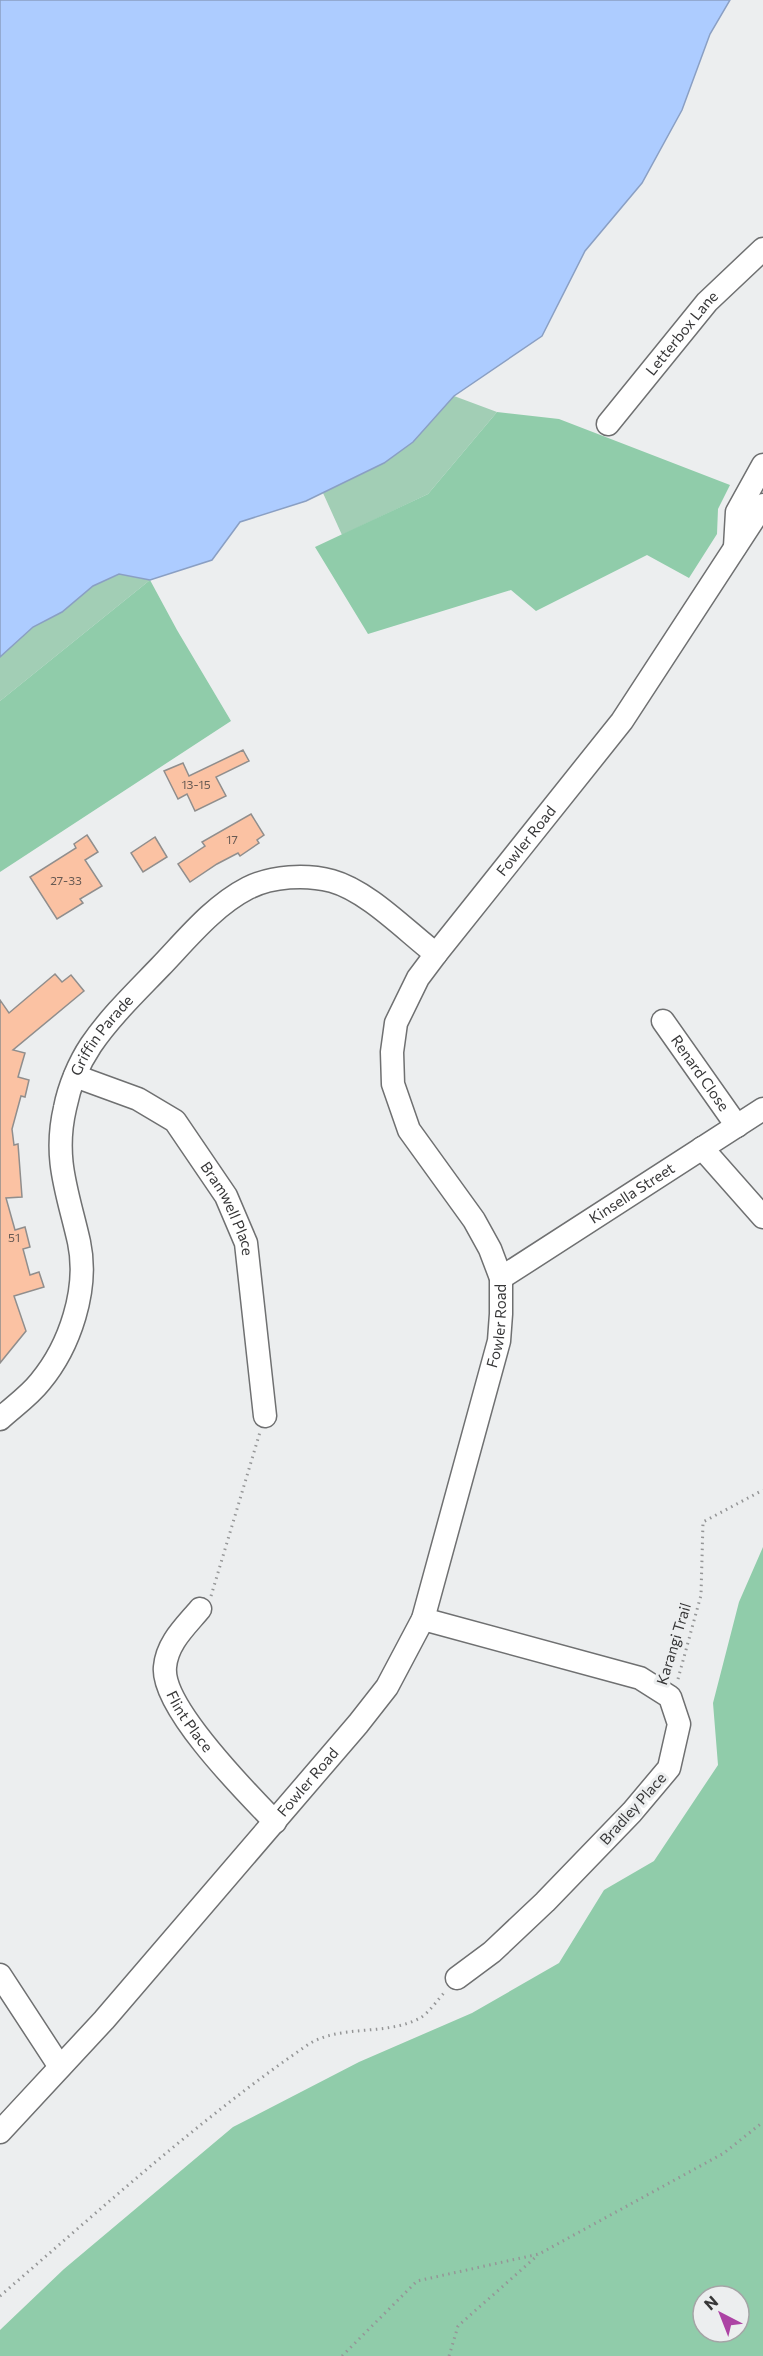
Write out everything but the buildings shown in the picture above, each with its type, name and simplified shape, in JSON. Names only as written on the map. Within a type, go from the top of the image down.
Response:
[{"type":"street","name":"Letterbox Lane","points":[[608,424],[707,303],[763,249]]},
{"type":"street","points":[[735,547],[736,512],[763,465]]},
{"type":"street","name":"Fowler Road","points":[[0,2132],[112,2011],[387,1687],[423,1619],[498,1341],[501,1278],[490,1249],[474,1220],[409,1130],[393,1084],[392,1052],[396,1023],[418,978],[616,729],[679,636],[763,504]]},
{"type":"street","name":"Griffin Parade","points":[[0,1419],[50,1370],[67,1336],[78,1299],[80,1244],[59,1157],[65,1106],[75,1076],[89,1048],[103,1029],[188,938],[232,898],[268,881],[282,878],[318,879],[348,887],[436,954]]},
{"type":"street","name":"Renard Close","points":[[663,1021],[737,1126]]},
{"type":"street","name":"Bramwell Place","points":[[75,1076],[138,1099],[175,1121],[226,1196],[246,1243],[265,1416]]},
{"type":"street","name":"Kinsella Street","points":[[501,1278],[763,1109]]},
{"type":"street","points":[[702,1148],[763,1217]]},
{"type":"street","name":"Flint Place","points":[[200,1610],[172,1643],[165,1666],[165,1680],[179,1707],[208,1748],[233,1779],[275,1821]]},
{"type":"street","points":[[423,1619],[640,1678],[669,1697]]},
{"type":"street","name":"Bradley Place","points":[[457,1978],[492,1952],[545,1902],[633,1812],[669,1768],[679,1724],[669,1697]]},
{"type":"street","points":[[0,1975],[60,2067]]},
{"type":"path","points":[[200,1610],[211,1596],[265,1416]]},
{"type":"path","name":"Karangi Trail","points":[[669,1697],[679,1678],[701,1595],[703,1522],[763,1490]]},
{"type":"path","points":[[0,2296],[185,2136],[309,2044],[343,2032],[381,2030],[421,2018],[457,1978]]},
{"type":"path","points":[[449,2356],[458,2326],[540,2254],[724,2153],[763,2122]]},
{"type":"path","points":[[342,2356],[417,2281],[540,2254]]},
{"type":"green space","points":[[454,396],[497,412],[428,494],[342,535],[323,493],[384,463],[413,442]]},
{"type":"green space","points":[[497,412],[559,419],[730,485],[718,509],[717,534],[689,578],[647,555],[536,611],[511,590],[368,634],[315,547],[428,494]]},
{"type":"green space","points":[[119,574],[150,580],[0,701],[0,657],[33,627],[62,612],[93,586]]},
{"type":"green space","points":[[150,580],[231,721],[0,872],[0,701]]},
{"type":"green space","points":[[763,1547],[763,2356],[0,2356],[0,2330],[64,2269],[233,2127],[359,2062],[472,2013],[559,1963],[604,1890],[654,1861],[718,1765],[713,1703],[739,1602]]},
{"type":"water","points":[[0,0],[730,0],[710,34],[682,110],[642,183],[585,251],[542,336],[454,396],[413,442],[384,463],[306,501],[240,522],[212,560],[150,580],[119,574],[93,586],[62,612],[33,627],[0,657]]}]
